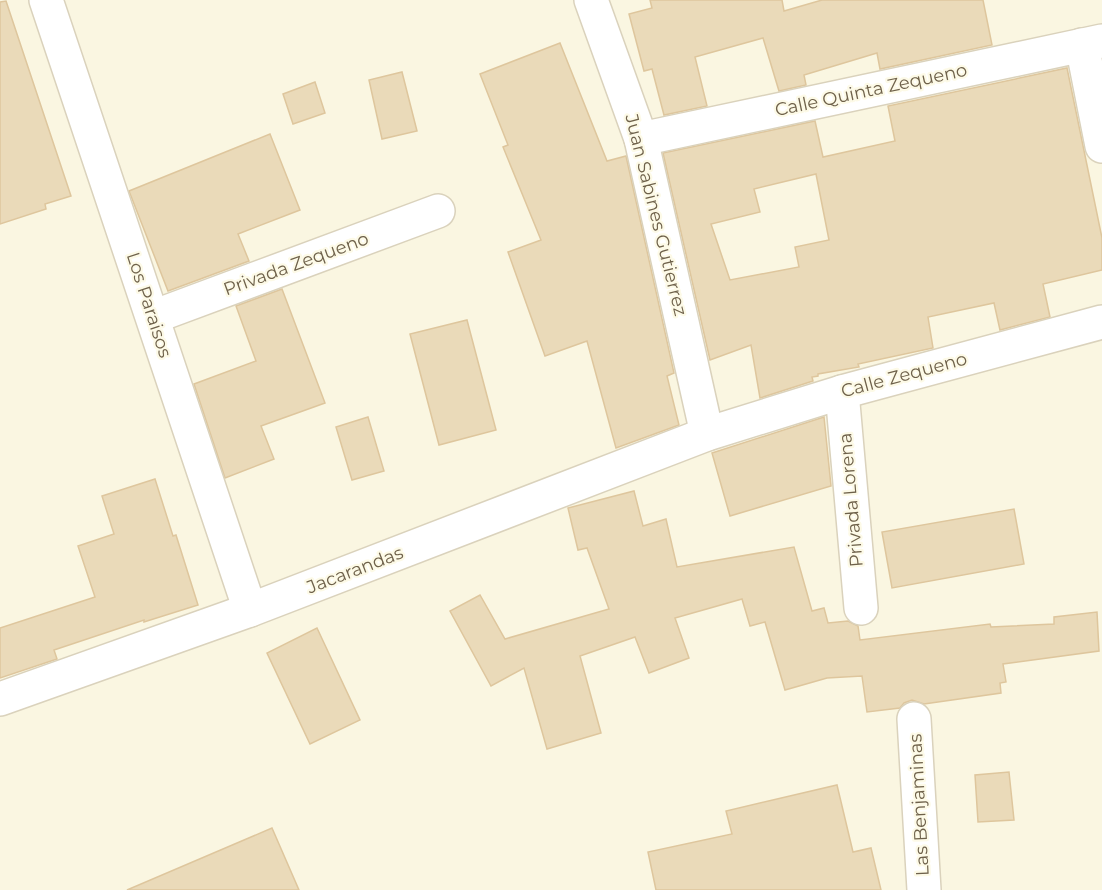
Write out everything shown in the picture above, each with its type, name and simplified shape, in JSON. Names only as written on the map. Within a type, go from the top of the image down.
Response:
[{"type":"street","name":"Los Paraisos","points":[[46,0],[250,610]]},
{"type":"street","name":"Juan Sabines Gutierrez","points":[[591,0],[641,139],[707,434]]},
{"type":"street","name":"Calle Quinta Zequeno","points":[[641,139],[1092,43]]},
{"type":"street","points":[[1092,43],[1102,146]]},
{"type":"street","name":"Privada Zequeno","points":[[153,317],[438,211]]},
{"type":"street","name":"Calle Zequeno","points":[[707,434],[842,392],[1102,322]]},
{"type":"street","name":"Privada Lorena","points":[[842,392],[861,608]]},
{"type":"street","name":"Jacarandas","points":[[0,699],[250,610],[707,434]]},
{"type":"street","name":"Las Benjaminas","points":[[914,719],[924,890]]},
{"type":"building","points":[[650,0],[782,0],[784,11],[822,0],[983,0],[992,45],[880,69],[877,53],[804,75],[806,85],[779,91],[763,38],[695,57],[707,106],[664,115],[652,69],[644,71],[629,14],[652,8]]},
{"type":"building","points":[[6,1],[71,196],[45,204],[46,209],[0,224],[0,2]]},
{"type":"building","points":[[560,43],[607,161],[626,156],[674,373],[667,376],[679,425],[616,448],[587,341],[545,356],[508,252],[541,240],[503,147],[508,145],[480,74]]},
{"type":"building","points":[[1067,68],[1102,238],[1102,270],[1043,284],[1050,317],[1000,330],[994,303],[928,317],[933,348],[858,364],[859,367],[818,374],[812,377],[813,381],[760,398],[751,345],[710,360],[663,153],[815,121],[823,157],[895,141],[888,106]],"holes":[[[816,174],[829,240],[795,247],[799,267],[730,280],[711,224],[760,212],[754,189]]]},
{"type":"building","points":[[402,72],[417,131],[382,139],[369,80]]},
{"type":"building","points":[[315,82],[325,113],[293,124],[283,94]]},
{"type":"building","points":[[270,134],[300,210],[238,234],[249,261],[168,291],[129,191]]},
{"type":"building","points":[[282,289],[325,403],[261,426],[274,459],[225,478],[194,384],[256,361],[236,306]]},
{"type":"building","points":[[467,320],[496,430],[439,445],[410,334]]},
{"type":"building","points":[[368,417],[384,471],[352,480],[336,427]]},
{"type":"building","points":[[824,417],[831,486],[730,516],[712,453]]},
{"type":"building","points":[[155,479],[198,605],[54,650],[57,659],[0,678],[0,628],[95,597],[78,546],[114,534],[102,496]]},
{"type":"building","points":[[634,491],[643,526],[666,519],[677,567],[794,547],[812,611],[824,608],[828,623],[848,621],[858,626],[860,640],[990,624],[991,627],[1054,624],[1054,617],[1097,612],[1099,651],[1003,664],[1006,682],[1000,683],[1001,693],[924,704],[912,700],[904,703],[900,708],[867,712],[862,676],[827,678],[785,690],[765,622],[750,626],[742,599],[675,618],[689,658],[649,673],[635,637],[580,656],[601,733],[547,749],[524,668],[491,686],[450,611],[480,595],[505,639],[609,609],[587,548],[578,550],[568,508]]},
{"type":"building","points":[[1014,509],[1024,564],[892,588],[882,532]]},
{"type":"building","points":[[317,628],[360,720],[310,744],[267,653]]},
{"type":"building","points":[[1009,772],[1014,820],[978,822],[975,775]]},
{"type":"building","points":[[837,785],[853,852],[871,848],[881,890],[656,890],[648,852],[732,834],[726,811]]},
{"type":"building","points":[[272,828],[299,890],[127,890]]}]
